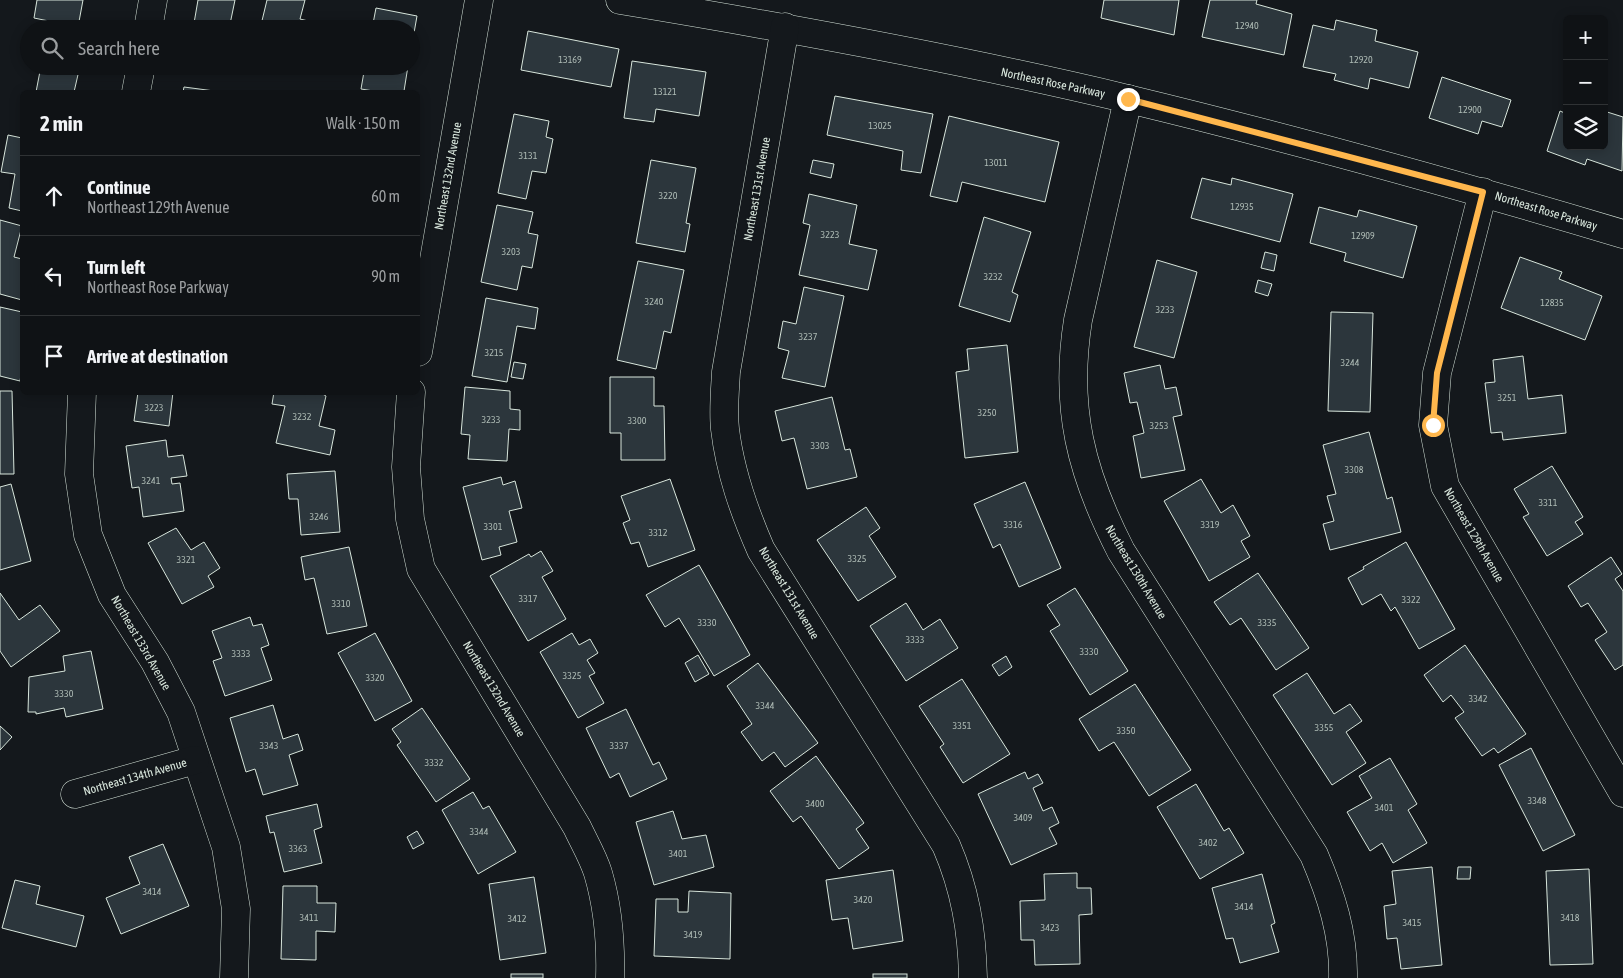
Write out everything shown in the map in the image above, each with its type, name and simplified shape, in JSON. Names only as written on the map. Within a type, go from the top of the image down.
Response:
[{"type":"street","points":[[150,20],[153,0]]},
{"type":"street","name":"Northeast 132nd Avenue","points":[[420,340],[479,0]]},
{"type":"street","name":"Northeast Rose Parkway","points":[[620,0],[784,27],[1128,99],[1483,192],[1623,234]]},
{"type":"street","name":"Northeast 131st Avenue","points":[[784,27],[726,372],[725,428],[733,474],[742,505],[761,550],[946,845],[960,878],[967,909],[973,978]]},
{"type":"street","points":[[136,90],[139,75]]},
{"type":"street","name":"Northeast 130th Avenue","points":[[1128,99],[1078,320],[1073,353],[1074,398],[1084,463],[1100,509],[1121,551],[1314,855],[1330,892],[1340,928],[1343,978]]},
{"type":"street","name":"Northeast 129th Avenue","points":[[1483,192],[1437,373],[1433,425],[1445,486],[1623,793]]},
{"type":"street","name":"Northeast 133rd Avenue","points":[[82,395],[79,474],[88,534],[112,595],[155,662],[180,712],[226,847],[236,909],[234,978]]},
{"type":"street","name":"Northeast 132nd Avenue","points":[[411,395],[406,467],[410,519],[422,569],[577,827],[597,872],[604,899],[611,949],[610,978]]},
{"type":"street","name":"Northeast 134th Avenue","points":[[75,794],[195,760]]},
{"type":"building","points":[[37,0],[83,0],[79,20],[44,20],[34,18]]},
{"type":"building","points":[[198,0],[235,0],[231,20],[195,20]]},
{"type":"building","points":[[267,0],[305,0],[300,19],[304,20],[262,20]]},
{"type":"building","points":[[1104,0],[1179,0],[1174,35],[1101,18]]},
{"type":"building","points":[[1210,0],[1257,0],[1256,4],[1292,14],[1284,55],[1202,37]]},
{"type":"building","points":[[376,8],[417,16],[416,20],[374,20]]},
{"type":"building","points":[[1336,20],[1377,30],[1375,41],[1418,52],[1409,88],[1370,78],[1368,89],[1334,80],[1336,74],[1303,67],[1313,25],[1334,30]]},
{"type":"building","points":[[528,31],[619,49],[611,87],[521,70]]},
{"type":"building","points":[[632,61],[706,72],[699,116],[656,109],[654,122],[624,118]]},
{"type":"building","points":[[39,75],[78,75],[74,90],[36,90]]},
{"type":"building","points":[[363,75],[407,75],[404,90],[361,89]]},
{"type":"building","points":[[1442,77],[1511,100],[1502,127],[1482,121],[1478,134],[1429,118]]},
{"type":"building","points":[[184,87],[207,90],[183,90]]},
{"type":"building","points":[[835,96],[933,114],[921,173],[901,170],[903,151],[827,135]]},
{"type":"building","points":[[1560,111],[1563,112],[1563,150],[1608,150],[1608,112],[1623,117],[1622,171],[1587,159],[1585,165],[1547,151]]},
{"type":"building","points":[[514,114],[549,121],[546,137],[553,139],[546,173],[532,171],[526,199],[498,193]]},
{"type":"building","points":[[949,116],[1059,142],[1045,202],[962,182],[957,202],[930,196]]},
{"type":"building","points":[[8,135],[20,138],[20,211],[9,208],[15,174],[1,172]]},
{"type":"building","points":[[651,160],[696,168],[686,223],[690,224],[685,252],[636,243]]},
{"type":"building","points":[[813,160],[834,164],[831,178],[810,173]]},
{"type":"building","points":[[1202,178],[1231,185],[1232,178],[1293,194],[1280,242],[1191,218]]},
{"type":"building","points":[[809,194],[857,205],[849,244],[877,250],[868,290],[799,275],[810,225],[803,223]]},
{"type":"building","points":[[497,205],[533,212],[528,233],[538,235],[532,268],[522,266],[517,290],[481,282]]},
{"type":"building","points":[[1319,207],[1357,217],[1359,210],[1417,226],[1403,278],[1344,261],[1346,253],[1310,243]]},
{"type":"building","points":[[984,217],[1031,232],[1012,292],[1018,295],[1010,322],[959,306]]},
{"type":"building","points":[[0,220],[20,225],[20,234],[14,257],[20,258],[20,299],[0,294]]},
{"type":"building","points":[[1265,252],[1277,255],[1274,271],[1261,268]]},
{"type":"building","points":[[1520,257],[1562,272],[1559,279],[1602,296],[1585,340],[1501,308]]},
{"type":"building","points":[[1157,260],[1197,272],[1174,358],[1134,347]]},
{"type":"building","points":[[638,261],[684,270],[671,333],[664,331],[656,369],[617,360]]},
{"type":"building","points":[[1258,280],[1272,284],[1268,296],[1255,292]]},
{"type":"building","points":[[804,287],[844,296],[825,387],[782,378],[789,351],[778,348],[783,321],[796,324]]},
{"type":"building","points":[[486,298],[538,308],[535,329],[517,326],[507,382],[472,376]]},
{"type":"building","points":[[0,307],[20,312],[20,381],[0,376]]},
{"type":"building","points":[[1331,312],[1373,313],[1370,412],[1328,411]]},
{"type":"building","points":[[1007,345],[1018,452],[965,458],[956,372],[969,370],[967,349]]},
{"type":"building","points":[[1523,356],[1528,399],[1562,395],[1566,433],[1503,440],[1502,432],[1491,433],[1485,383],[1495,382],[1493,360]]},
{"type":"building","points":[[514,362],[526,364],[523,379],[511,377]]},
{"type":"building","points":[[1160,365],[1165,389],[1176,387],[1182,415],[1173,417],[1185,470],[1141,478],[1133,436],[1144,433],[1137,402],[1130,403],[1124,373]]},
{"type":"building","points":[[610,377],[654,377],[654,406],[664,406],[665,460],[621,460],[621,433],[610,433]]},
{"type":"building","points":[[465,387],[510,391],[510,409],[520,410],[520,430],[509,429],[507,461],[468,459],[470,435],[461,434]]},
{"type":"building","points":[[0,391],[12,391],[14,474],[0,474]]},
{"type":"building","points":[[138,395],[173,395],[169,426],[134,421]]},
{"type":"building","points":[[274,395],[326,396],[319,426],[335,430],[330,455],[276,443],[285,406],[272,404]]},
{"type":"building","points":[[832,397],[845,450],[850,449],[857,477],[807,489],[794,438],[782,441],[775,411]]},
{"type":"building","points":[[1369,432],[1387,499],[1392,497],[1401,532],[1330,550],[1323,524],[1334,521],[1327,496],[1336,494],[1323,445]]},
{"type":"building","points":[[166,440],[168,457],[183,455],[187,476],[171,478],[172,484],[180,483],[184,511],[143,517],[139,487],[132,488],[126,446]]},
{"type":"building","points":[[1552,466],[1583,517],[1575,522],[1583,534],[1547,556],[1523,517],[1529,514],[1514,489]]},
{"type":"building","points":[[335,471],[340,532],[301,535],[298,499],[289,499],[287,474]]},
{"type":"building","points":[[501,477],[503,485],[515,481],[522,508],[509,511],[517,542],[499,547],[501,555],[482,560],[463,487]]},
{"type":"building","points":[[670,479],[695,550],[648,567],[639,542],[631,544],[623,523],[630,520],[621,496]]},
{"type":"building","points":[[1201,479],[1221,513],[1233,505],[1250,536],[1241,541],[1250,557],[1209,581],[1164,501]]},
{"type":"building","points":[[1025,482],[1061,568],[1019,587],[1000,544],[993,548],[974,504]]},
{"type":"building","points":[[11,484],[31,561],[0,570],[0,487]]},
{"type":"building","points":[[866,507],[880,528],[869,536],[896,577],[858,601],[817,540]]},
{"type":"building","points":[[176,528],[191,550],[204,542],[220,568],[208,576],[214,587],[182,604],[148,543]]},
{"type":"building","points":[[1406,542],[1455,629],[1419,649],[1395,607],[1391,611],[1381,594],[1362,605],[1348,578]]},
{"type":"building","points":[[349,547],[367,626],[327,634],[314,578],[305,580],[301,557]]},
{"type":"building","points":[[541,551],[553,571],[542,577],[566,619],[528,641],[490,576],[529,554],[531,557]]},
{"type":"building","points":[[1611,557],[1622,574],[1615,579],[1623,591],[1623,665],[1615,670],[1595,640],[1607,632],[1588,603],[1581,607],[1568,586]]},
{"type":"building","points":[[699,565],[750,655],[714,676],[679,618],[665,627],[646,595]]},
{"type":"building","points":[[1258,573],[1309,648],[1276,670],[1241,618],[1230,625],[1214,602]]},
{"type":"building","points":[[1075,588],[1128,671],[1090,695],[1050,631],[1060,625],[1047,605]]},
{"type":"building","points":[[0,593],[19,620],[40,605],[60,631],[11,667],[0,651]]},
{"type":"building","points":[[906,603],[923,630],[940,619],[958,648],[906,681],[870,626]]},
{"type":"building","points":[[250,617],[253,626],[262,624],[269,645],[261,648],[272,680],[225,696],[213,661],[222,658],[212,631]]},
{"type":"building","points":[[375,633],[412,701],[375,721],[338,653]]},
{"type":"building","points":[[572,633],[579,645],[590,639],[598,653],[587,660],[595,673],[589,676],[604,703],[578,718],[540,652]]},
{"type":"building","points":[[1465,645],[1526,734],[1498,753],[1494,748],[1482,756],[1455,718],[1464,712],[1451,695],[1443,702],[1424,675]]},
{"type":"building","points":[[91,651],[103,709],[66,717],[64,708],[36,714],[36,712],[28,712],[29,677],[65,671],[63,656]]},
{"type":"building","points":[[698,655],[709,674],[695,682],[685,663]]},
{"type":"building","points":[[1006,656],[1012,667],[999,676],[992,665]]},
{"type":"building","points":[[758,663],[818,743],[785,767],[774,752],[762,761],[741,732],[752,724],[727,686]]},
{"type":"building","points":[[1307,673],[1334,714],[1350,704],[1362,721],[1346,732],[1366,763],[1332,785],[1273,695]]},
{"type":"building","points":[[962,679],[1010,754],[963,783],[940,747],[944,744],[919,706]]},
{"type":"building","points":[[1135,684],[1191,770],[1149,796],[1114,742],[1099,751],[1079,719]]},
{"type":"building","points":[[273,705],[283,739],[298,734],[303,750],[289,755],[298,785],[263,795],[255,769],[246,772],[230,718]]},
{"type":"building","points":[[422,708],[470,779],[436,802],[397,745],[401,742],[392,729]]},
{"type":"building","points":[[626,709],[653,765],[659,762],[667,779],[630,797],[619,773],[610,778],[586,728]]},
{"type":"building","points":[[0,726],[12,737],[0,750]]},
{"type":"building","points":[[1531,748],[1575,835],[1543,851],[1499,765]]},
{"type":"building","points":[[816,756],[864,823],[856,829],[869,848],[839,869],[801,816],[793,822],[770,791]]},
{"type":"building","points":[[1390,758],[1417,804],[1408,810],[1427,843],[1393,863],[1382,843],[1370,851],[1347,812],[1372,798],[1359,776]]},
{"type":"building","points":[[1025,772],[1028,779],[1038,774],[1043,783],[1033,788],[1043,811],[1052,807],[1059,823],[1049,828],[1057,844],[1011,865],[978,794]]},
{"type":"building","points":[[1196,784],[1224,831],[1229,828],[1244,853],[1200,879],[1157,807]]},
{"type":"building","points":[[473,792],[483,809],[489,806],[516,852],[478,874],[442,810]]},
{"type":"building","points":[[317,804],[322,827],[314,830],[322,863],[284,872],[274,832],[270,833],[266,816]]},
{"type":"building","points":[[673,811],[682,839],[706,835],[714,867],[654,885],[636,822]]},
{"type":"building","points":[[417,831],[424,843],[413,849],[407,837]]},
{"type":"building","points":[[163,844],[189,906],[121,934],[106,898],[140,884],[129,857]]},
{"type":"building","points":[[1432,867],[1442,965],[1401,969],[1397,938],[1387,939],[1384,906],[1396,904],[1392,871]]},
{"type":"building","points":[[1458,867],[1471,867],[1470,879],[1457,879]]},
{"type":"building","points":[[1589,869],[1593,964],[1550,965],[1546,871]]},
{"type":"building","points":[[893,870],[903,941],[853,949],[848,918],[832,920],[826,880]]},
{"type":"building","points":[[1077,873],[1077,888],[1091,888],[1092,914],[1079,915],[1080,964],[1035,965],[1034,940],[1021,940],[1020,901],[1045,900],[1044,874]]},
{"type":"building","points":[[1262,874],[1275,923],[1271,925],[1279,952],[1240,963],[1233,938],[1226,939],[1212,888]]},
{"type":"building","points":[[534,877],[546,953],[500,960],[489,884]]},
{"type":"building","points":[[15,880],[40,886],[36,904],[84,916],[76,947],[2,928]]},
{"type":"building","points":[[283,886],[317,886],[317,903],[336,903],[335,932],[316,931],[316,960],[281,959]]},
{"type":"building","points":[[689,891],[731,893],[730,959],[654,956],[656,899],[678,899],[678,912],[688,912]]},
{"type":"building","points":[[511,974],[543,974],[543,978],[511,978]]},
{"type":"building","points":[[873,974],[907,974],[907,978],[873,978]]},
{"type":"route","points":[[1128,99],[1483,192],[1437,373],[1433,425]]}]
